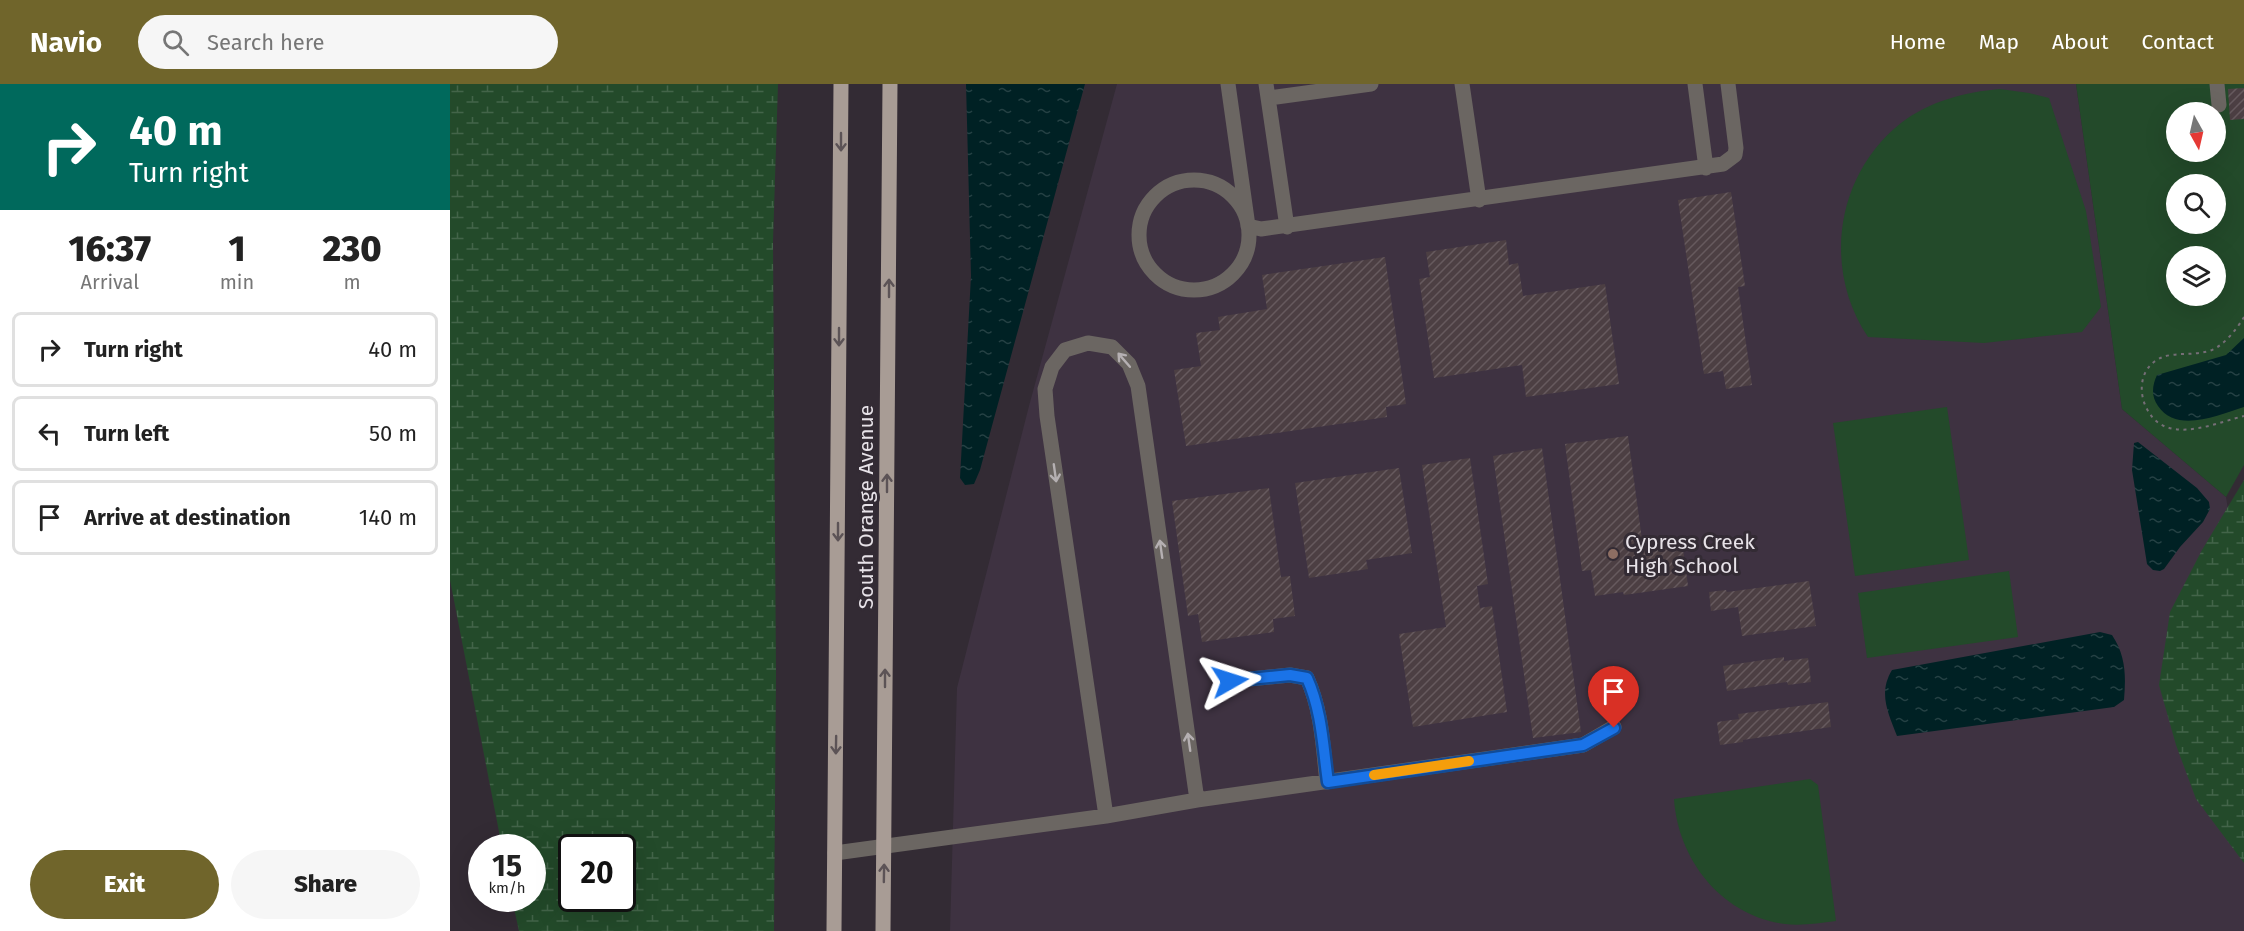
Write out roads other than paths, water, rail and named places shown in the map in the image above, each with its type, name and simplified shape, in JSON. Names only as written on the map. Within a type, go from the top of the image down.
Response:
[{"type":"main road","name":"South Orange Avenue","points":[[834,931],[841,84]]},
{"type":"main road","name":"South Orange Avenue","points":[[883,931],[890,84]]},
{"type":"street","points":[[1228,84],[1248,226],[1249,242],[1244,257],[1236,271],[1223,281],[1209,288],[1193,290],[1177,287],[1161,279],[1148,266],[1140,248],[1139,230],[1143,212],[1154,197],[1169,186],[1187,180],[1205,181],[1223,188],[1235,198],[1244,211],[1248,226]]},
{"type":"street","points":[[1287,226],[1268,91],[1371,84]]},
{"type":"street","points":[[1462,84],[1479,200]]},
{"type":"street","points":[[1695,84],[1706,168]]},
{"type":"street","points":[[1248,226],[1261,229],[1287,226],[1723,164],[1735,155],[1736,141],[1728,84]]},
{"type":"street","points":[[2217,84],[2219,102]]},
{"type":"street","points":[[1106,816],[1047,416],[1045,389],[1052,367],[1065,350],[1088,343],[1112,347],[1129,364],[1138,386],[1197,800]]},
{"type":"street","points":[[1230,681],[1290,675],[1307,678],[1314,693],[1319,715],[1328,782]]},
{"type":"street","points":[[835,853],[1106,816],[1197,800],[1583,745],[1614,728]]},
{"type":"water","points":[[966,84],[1085,84],[980,470],[974,484],[965,485],[960,478],[971,276]]},
{"type":"water","points":[[2244,338],[2244,407],[2210,418],[2187,421],[2166,414],[2158,406],[2153,391],[2157,375],[2226,355]]},
{"type":"water","points":[[2138,442],[2197,488],[2209,502],[2210,509],[2203,522],[2160,571],[2153,570],[2147,564],[2132,470],[2134,443]]},
{"type":"water","points":[[2100,632],[2112,635],[2124,666],[2124,700],[2114,707],[1897,736],[1885,695],[1892,670]]},
{"type":"place","name":"Cypress Creek High School","points":[[1613,554]]}]
